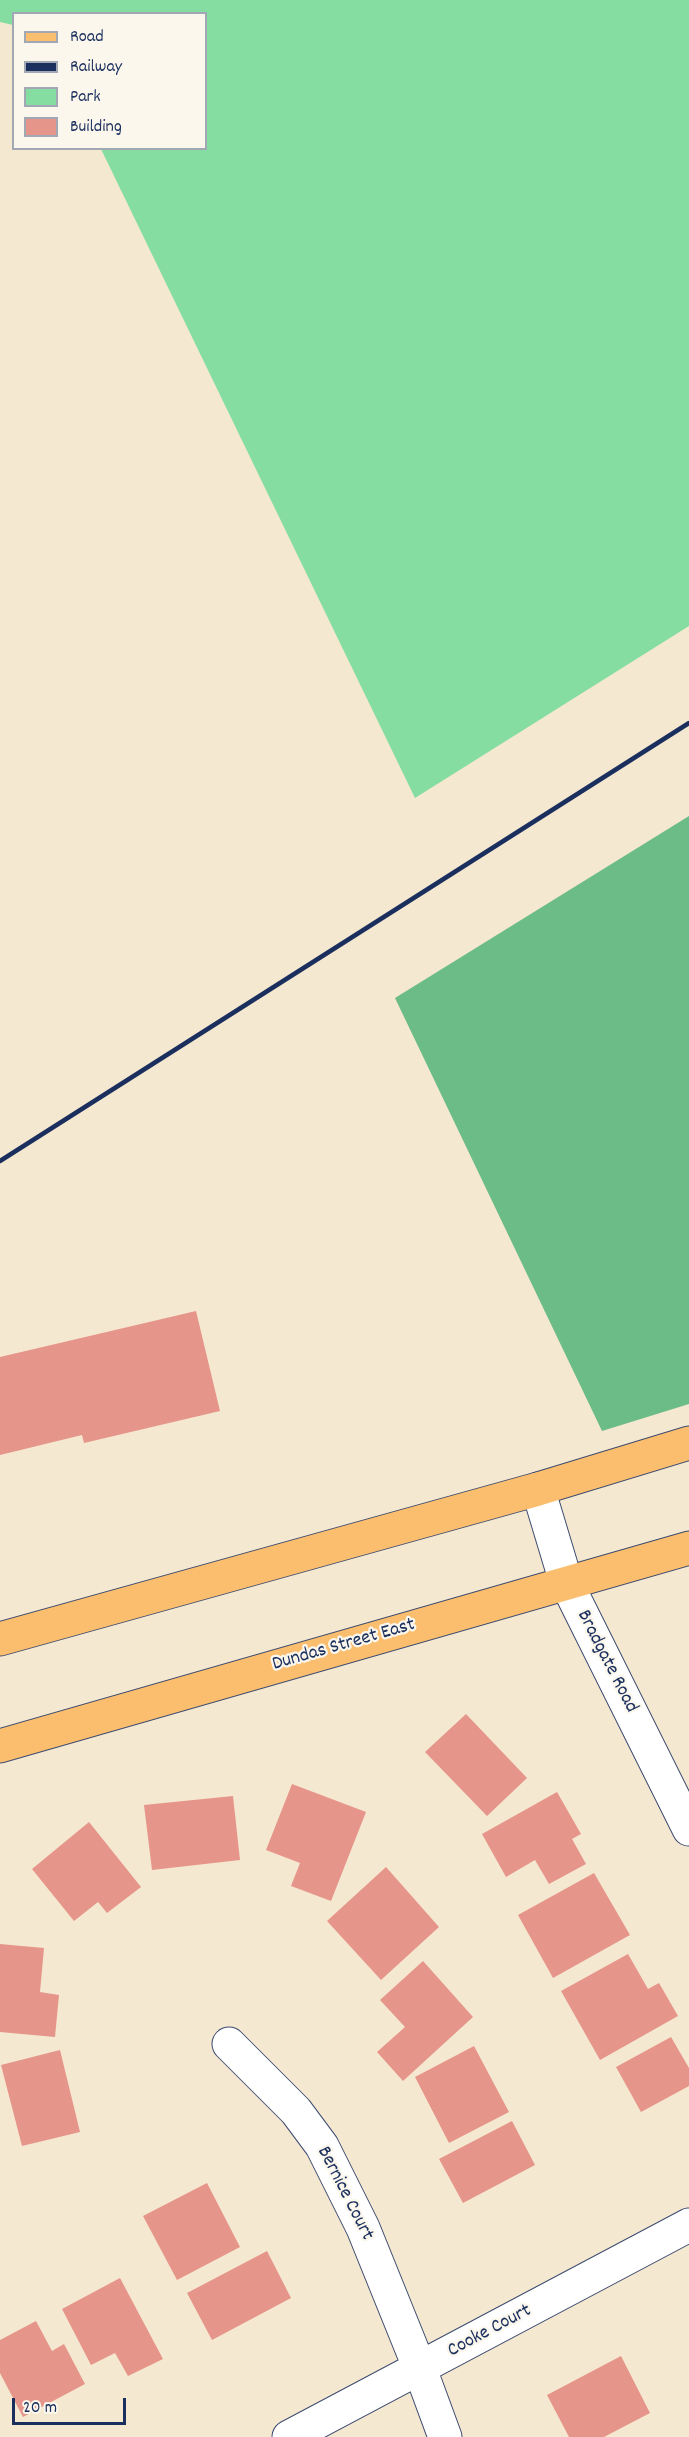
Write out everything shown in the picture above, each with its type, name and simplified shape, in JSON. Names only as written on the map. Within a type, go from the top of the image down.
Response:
[{"type":"main road","points":[[0,1639],[538,1489],[689,1443]]},
{"type":"main road","name":"Dundas Street East","points":[[0,1746],[689,1548]]},
{"type":"street","name":"Bradgate Road","points":[[538,1489],[566,1582],[689,1828]]},
{"type":"street","name":"Bernice Court","points":[[229,2044],[296,2111],[322,2146],[363,2228],[445,2437]]},
{"type":"street","name":"Cooke Court","points":[[289,2437],[689,2225]]},
{"type":"green space","points":[[0,0],[689,0],[689,626],[415,798],[101,150],[207,150],[207,12],[12,12],[12,25],[0,22]]},
{"type":"green space","points":[[689,816],[689,1404],[602,1431],[395,998]]},
{"type":"building","points":[[196,1311],[220,1411],[84,1443],[82,1435],[0,1455],[0,1357]]},
{"type":"building","points":[[466,1714],[527,1778],[487,1816],[425,1752]]},
{"type":"building","points":[[292,1784],[366,1812],[331,1901],[291,1886],[300,1863],[266,1850]]},
{"type":"building","points":[[557,1792],[581,1834],[572,1839],[586,1864],[549,1884],[535,1860],[506,1877],[482,1834]]},
{"type":"building","points":[[233,1796],[240,1860],[152,1870],[144,1805]]},
{"type":"building","points":[[89,1822],[141,1887],[107,1913],[98,1902],[74,1921],[32,1869]]},
{"type":"building","points":[[386,1867],[439,1927],[381,1980],[327,1921]]},
{"type":"building","points":[[594,1873],[630,1935],[553,1978],[518,1915]]},
{"type":"building","points":[[0,1944],[44,1948],[40,1992],[59,1995],[55,2037],[0,2032]]},
{"type":"building","points":[[628,1954],[648,1989],[659,1983],[678,2016],[600,2060],[561,1991]]},
{"type":"building","points":[[423,1961],[473,2017],[403,2081],[377,2052],[405,2027],[380,2000]]},
{"type":"building","points":[[671,2037],[689,2068],[689,2086],[641,2112],[616,2067]]},
{"type":"building","points":[[474,2046],[509,2112],[449,2143],[415,2077]]},
{"type":"building","points":[[60,2050],[80,2132],[22,2146],[1,2065]]},
{"type":"building","points":[[512,2121],[535,2165],[463,2203],[439,2159]]},
{"type":"building","points":[[207,2183],[240,2247],[177,2280],[143,2216]]},
{"type":"building","points":[[267,2251],[291,2298],[212,2340],[187,2293]]},
{"type":"building","points":[[120,2278],[163,2359],[128,2376],[115,2353],[91,2365],[62,2309]]},
{"type":"building","points":[[36,2321],[52,2351],[64,2344],[85,2384],[23,2417],[0,2373],[0,2340]]},
{"type":"building","points":[[621,2356],[650,2413],[604,2437],[569,2437],[547,2395]]},
{"type":"railway","points":[[0,1161],[689,723]]}]
